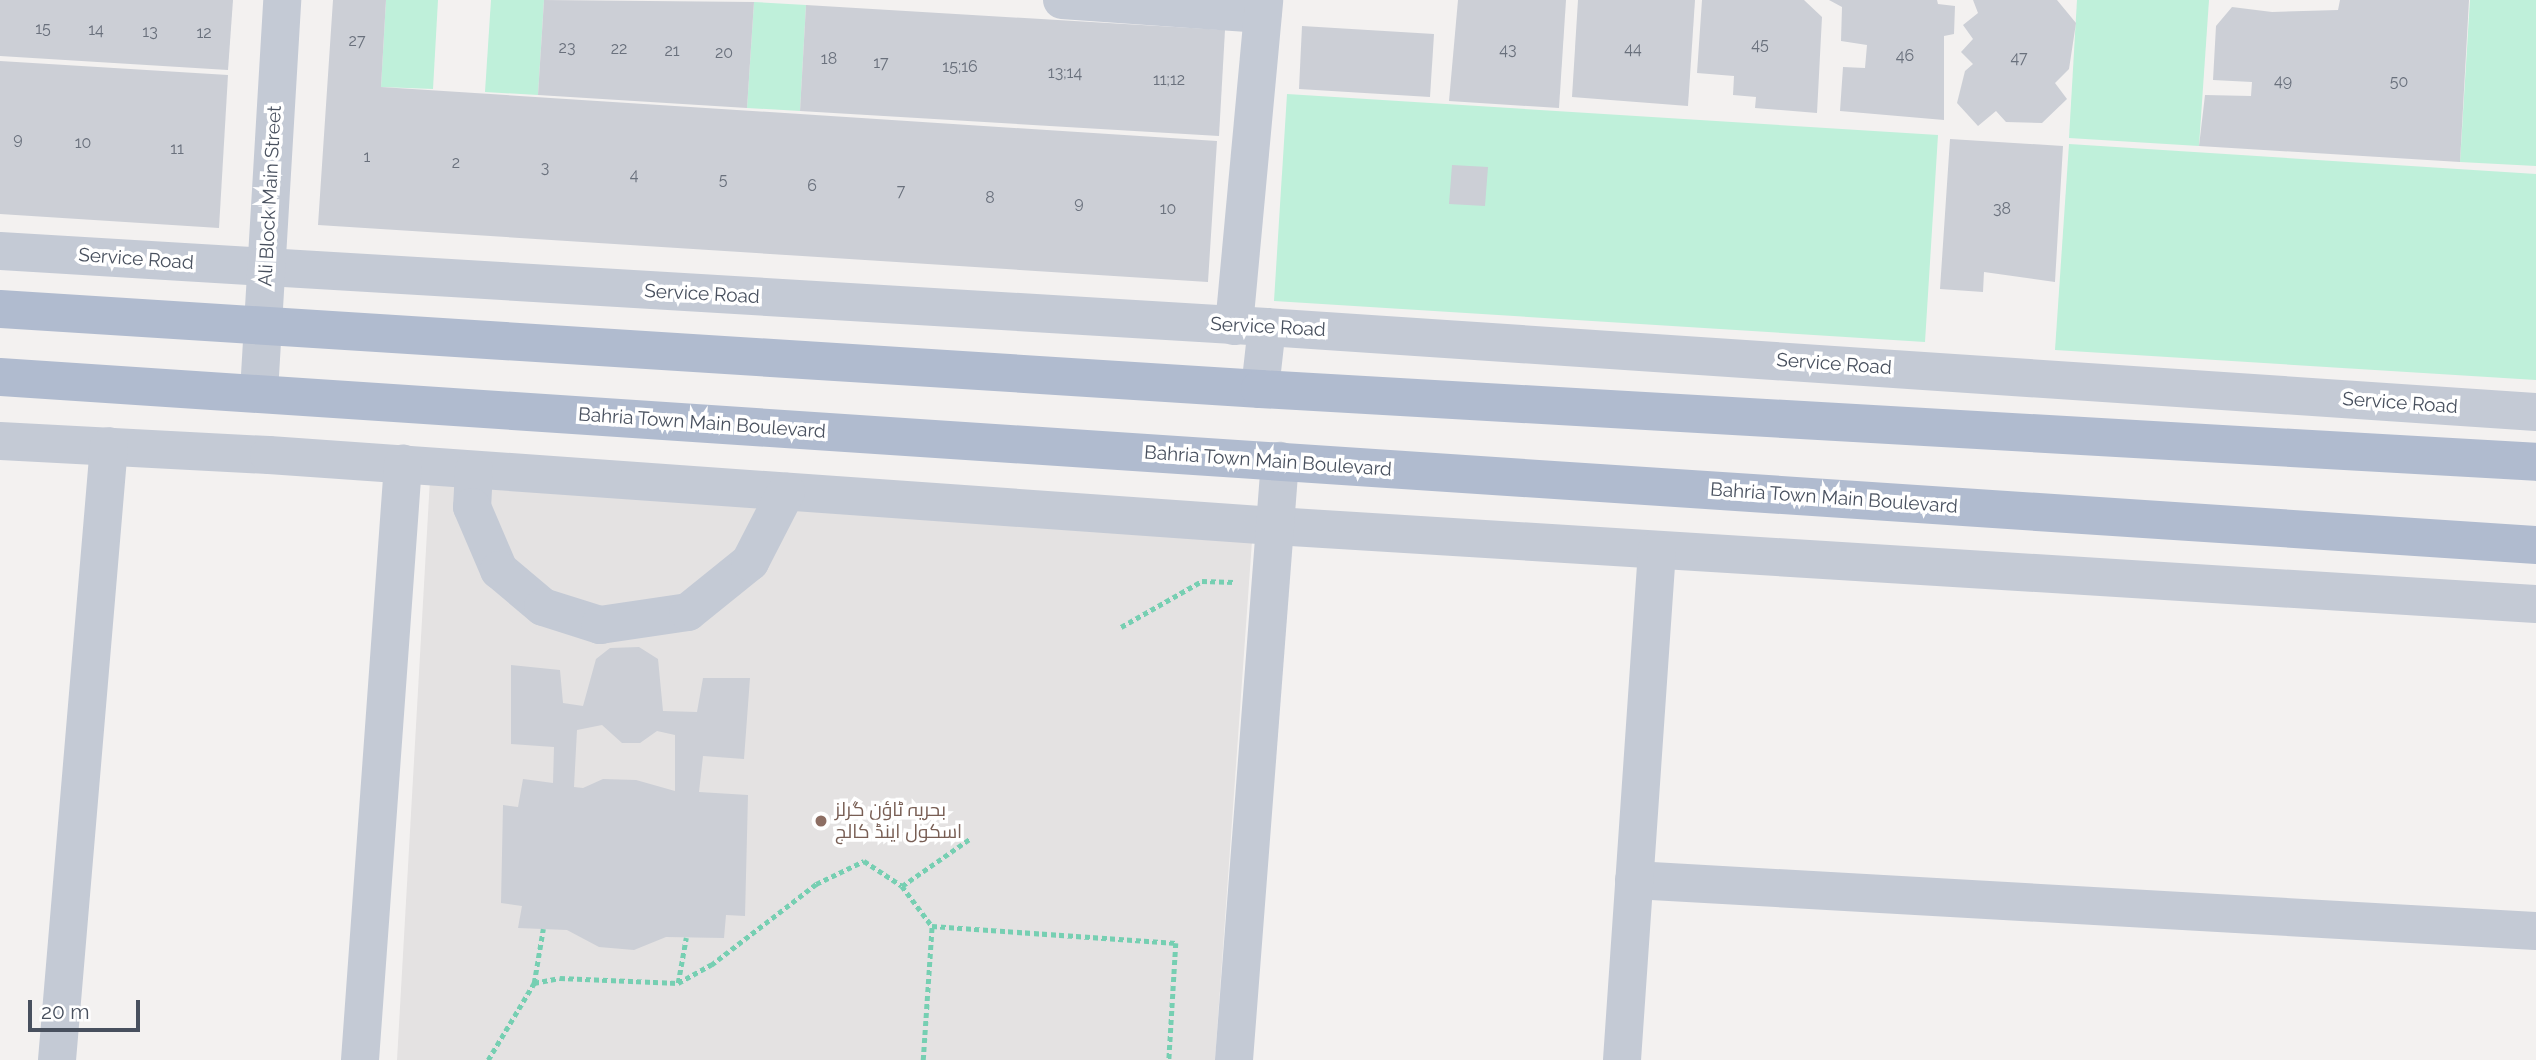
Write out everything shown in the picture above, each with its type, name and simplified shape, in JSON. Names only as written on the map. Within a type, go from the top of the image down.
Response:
[{"type":"main road","points":[[0,309],[1260,389],[2536,462]]},
{"type":"main road","name":"Bahria Town Main Boulevard","points":[[0,377],[259,392],[2536,545]]},
{"type":"street","name":"Ali Block Main Street","points":[[259,392],[282,0]]},
{"type":"street","points":[[1062,0],[1263,7],[1250,326],[1260,389]]},
{"type":"street","name":"Service Road","points":[[0,251],[1250,326],[2536,412]]},
{"type":"street","points":[[0,441],[404,464],[1275,526],[2536,604]]},
{"type":"street","points":[[57,1060],[109,446]]},
{"type":"street","points":[[1234,1060],[1280,461]]},
{"type":"street","points":[[360,1060],[404,464]]},
{"type":"street","points":[[474,470],[472,507],[499,570],[543,607],[600,625],[688,612],[750,562],[786,492]]},
{"type":"street","points":[[1622,1060],[1657,550]]},
{"type":"street","points":[[1634,880],[2536,932]]},
{"type":"path","points":[[1121,627],[1202,581],[1237,582]]},
{"type":"path","points":[[902,886],[971,838]]},
{"type":"path","points":[[534,983],[560,978],[678,983],[710,965],[816,884],[864,862],[902,886],[932,926],[923,1060]]},
{"type":"path","points":[[932,926],[1176,943],[1168,1060]]},
{"type":"path","points":[[488,1060],[534,983],[543,929]]},
{"type":"path","points":[[678,983],[686,937]]},
{"type":"shaded area","name":"بحریہ ٹاؤن گرلز اسکول اینڈ کالج","points":[[430,479],[1252,541],[1215,1060],[397,1060]]},
{"type":"green space","points":[[386,0],[438,0],[433,89],[381,87]]},
{"type":"green space","points":[[491,0],[544,0],[538,95],[485,92]]},
{"type":"green space","points":[[2077,0],[2209,0],[2199,146],[2069,138]]},
{"type":"green space","points":[[2470,0],[2536,0],[2536,166],[2460,162]]},
{"type":"green space","points":[[754,2],[806,5],[800,111],[747,108]]},
{"type":"green space","points":[[1287,94],[1938,135],[1925,342],[1274,301]]},
{"type":"green space","points":[[2069,144],[2536,174],[2536,380],[2055,350]]},
{"type":"building","points":[[0,0],[233,0],[228,70],[0,56]]},
{"type":"building","points":[[333,0],[386,0],[381,87],[1217,141],[1208,282],[318,225]]},
{"type":"building","points":[[544,0],[754,2],[747,108],[538,95]]},
{"type":"building","points":[[1458,0],[1566,0],[1559,108],[1449,101]]},
{"type":"building","points":[[1578,0],[1695,0],[1688,106],[1572,97]]},
{"type":"building","points":[[1702,0],[1804,0],[1822,17],[1817,113],[1755,108],[1756,97],[1733,95],[1734,76],[1697,73]]},
{"type":"building","points":[[1829,0],[1937,0],[1938,4],[1955,6],[1954,34],[1944,36],[1944,120],[1840,111],[1843,67],[1865,68],[1867,45],[1841,41],[1842,7]]},
{"type":"building","points":[[1973,0],[2057,0],[2076,23],[2069,69],[2055,83],[2067,99],[2042,123],[2006,122],[1996,111],[1978,126],[1957,103],[1965,71],[1973,64],[1961,52],[1973,39],[1963,25],[1978,13]]},
{"type":"building","points":[[2340,0],[2469,0],[2460,162],[2199,146],[2205,95],[2251,96],[2252,82],[2213,80],[2216,26],[2232,7],[2272,12],[2338,10]]},
{"type":"building","points":[[806,5],[1225,30],[1219,136],[800,111]]},
{"type":"building","points":[[1302,26],[1434,34],[1430,97],[1299,89]]},
{"type":"building","points":[[0,61],[228,75],[219,228],[0,214]]},
{"type":"building","points":[[1950,139],[2063,146],[2055,282],[1984,272],[1983,292],[1940,289]]},
{"type":"building","points":[[1452,165],[1488,167],[1485,206],[1449,204]]},
{"type":"building","points":[[639,647],[658,659],[663,711],[697,712],[703,678],[750,678],[744,759],[703,756],[699,792],[748,795],[745,916],[726,915],[724,938],[666,937],[634,950],[599,947],[567,930],[518,928],[522,906],[501,903],[503,805],[518,807],[523,779],[553,783],[554,747],[511,744],[511,665],[560,670],[563,703],[583,706],[596,659],[610,648]],"holes":[[[602,725],[622,743],[640,743],[657,731],[675,735],[675,791],[636,780],[603,779],[583,788],[574,787],[577,730]]]},
{"type":"place","name":"بحریہ ٹاؤن گرلز اسکول اینڈ کالج","points":[[821,821]]}]
